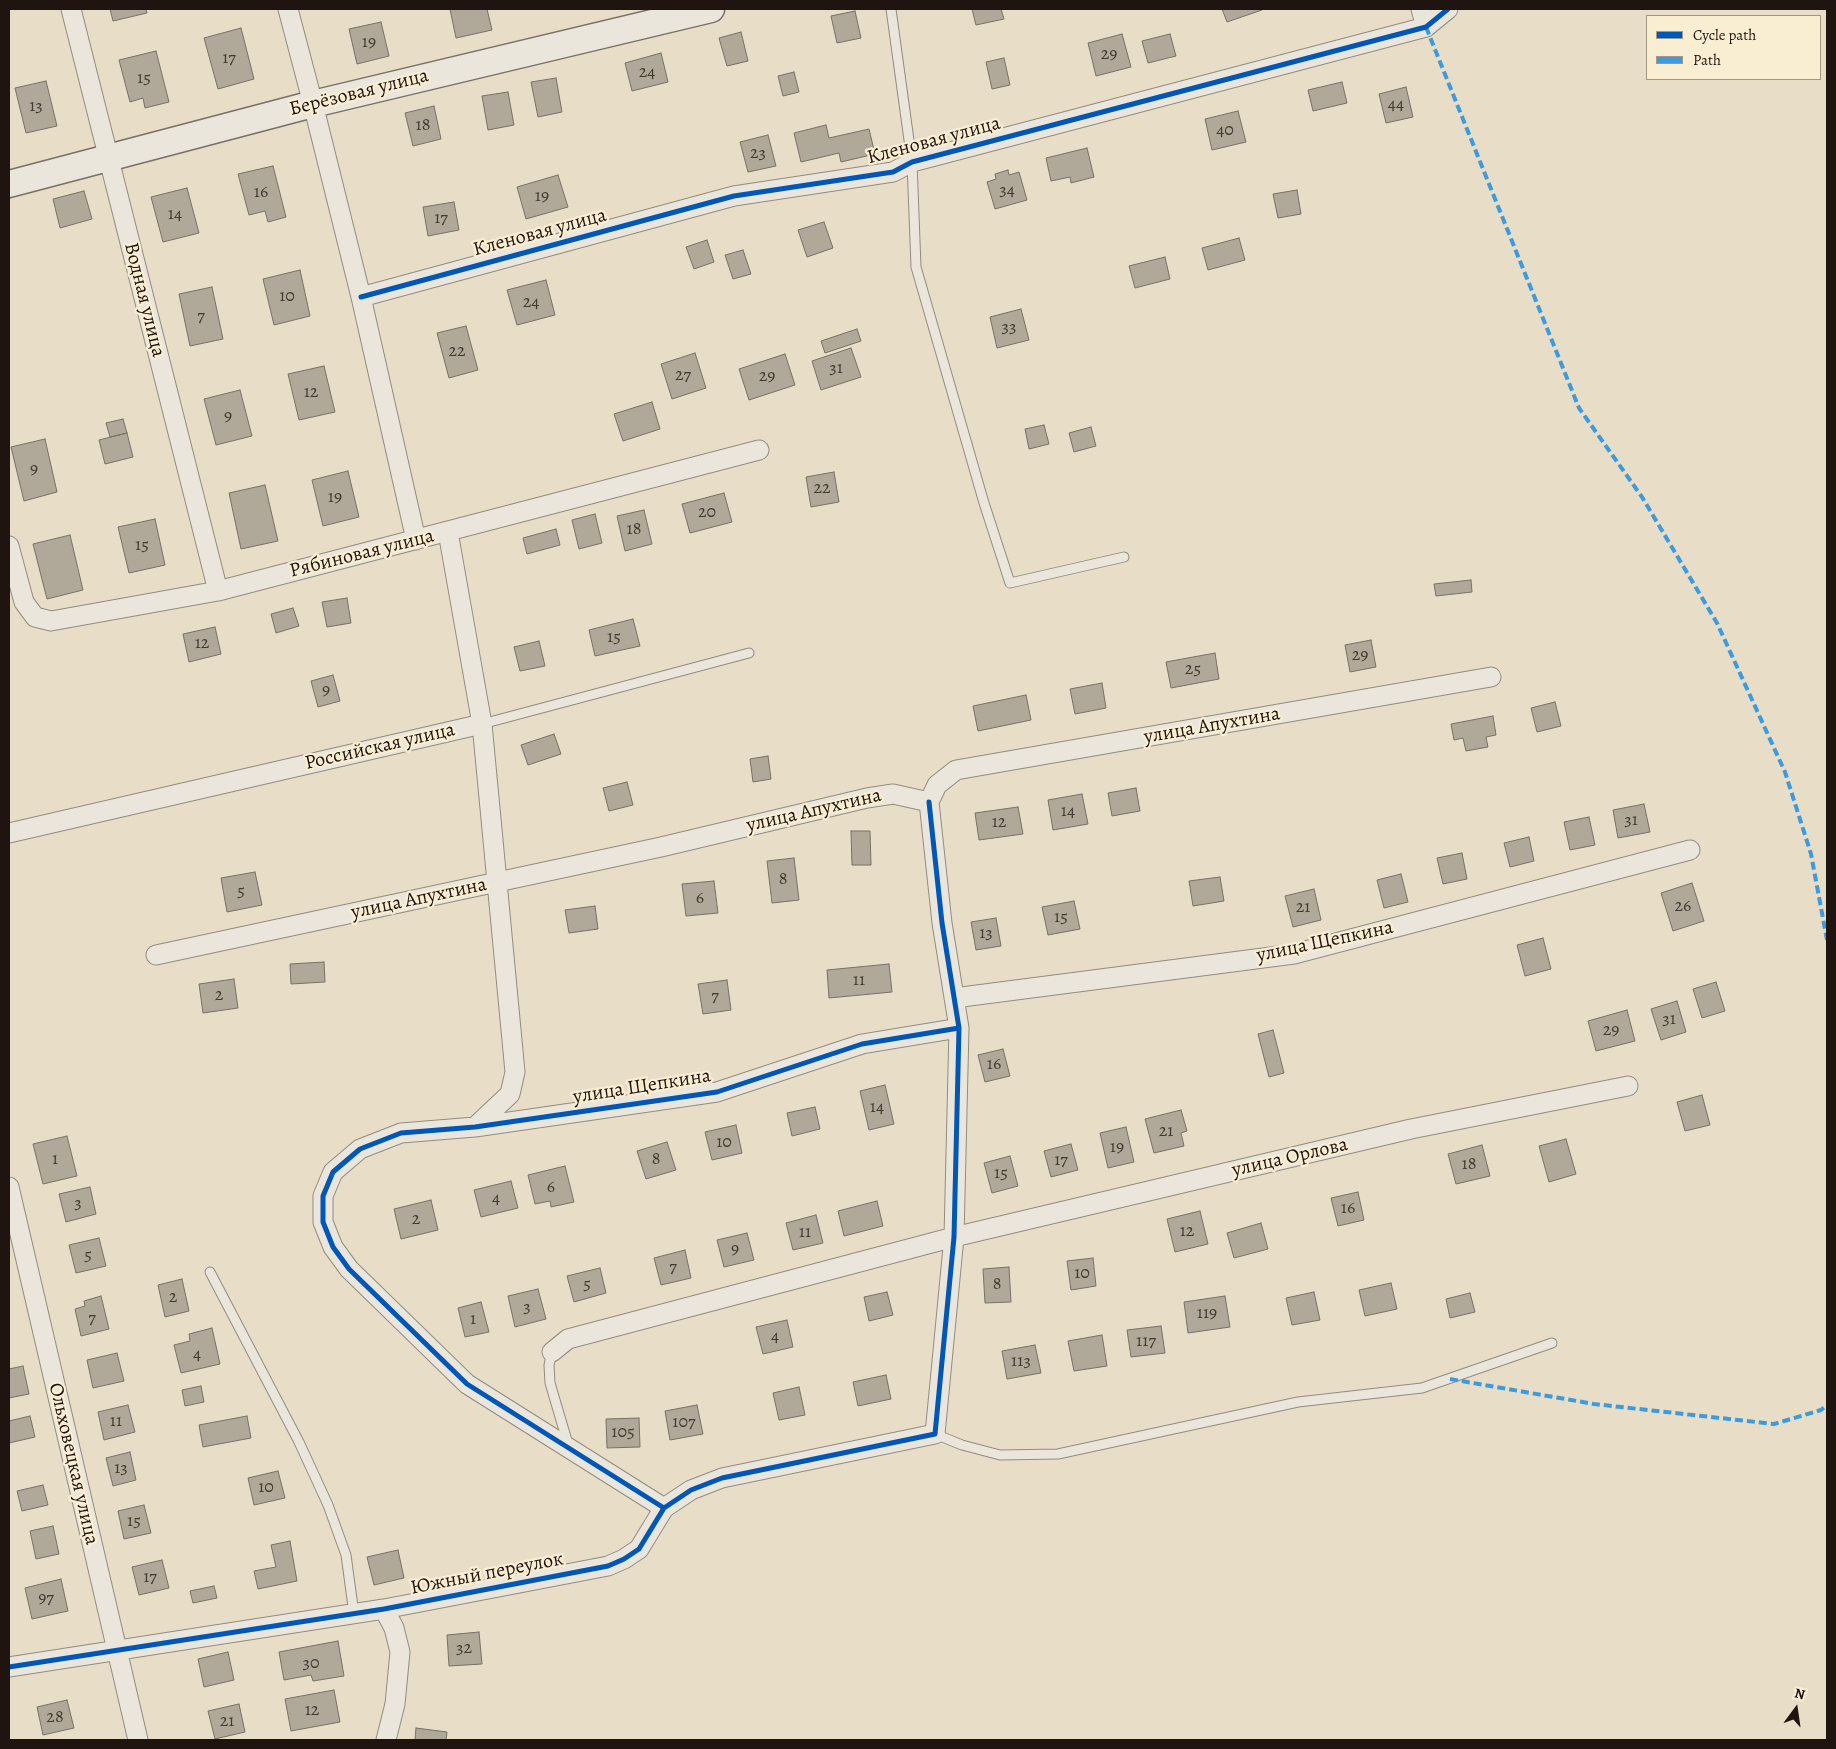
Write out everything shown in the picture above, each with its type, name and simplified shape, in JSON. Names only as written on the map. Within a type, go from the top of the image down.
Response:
[{"type":"main road","name":"Берёзовая улица","points":[[9,184],[313,104],[710,9]]},
{"type":"street","name":"Водная улица","points":[[71,9],[218,591]]},
{"type":"street","points":[[288,9],[361,297],[416,540]]},
{"type":"street","points":[[1422,9],[1426,27]]},
{"type":"street","name":"Кленовая улица","points":[[361,297],[734,196],[893,172],[912,162],[1426,27],[1448,9]]},
{"type":"street","name":"Рябиновая улица","points":[[9,546],[24,602],[35,617],[51,621],[218,591],[759,450]]},
{"type":"street","points":[[448,532],[482,724],[515,1072],[510,1094],[475,1127]]},
{"type":"street","name":"улица Апухтина","points":[[156,955],[661,846],[867,798],[893,794],[929,802],[937,785],[956,770],[1491,677]]},
{"type":"street","name":"Российская улица","points":[[9,833],[482,724]]},
{"type":"street","points":[[929,802],[942,923],[959,1028],[954,1237],[935,1434]]},
{"type":"street","name":"улица Щепкина","points":[[954,998],[1294,954],[1690,850]]},
{"type":"street","name":"улица Щепкина","points":[[569,1449],[467,1384],[350,1269],[332,1248],[322,1222],[323,1196],[333,1172],[360,1149],[401,1133],[475,1127],[717,1092],[862,1044],[959,1028]]},
{"type":"street","name":"улица Орлова","points":[[552,1352],[568,1340],[954,1237],[1411,1130],[1628,1086]]},
{"type":"street","name":"Ольховецкая улица","points":[[9,1187],[138,1740]]},
{"type":"street","name":"Южный переулок","points":[[9,1667],[384,1609],[608,1566],[624,1559],[639,1549],[664,1508],[691,1490],[722,1478],[935,1434]]},
{"type":"street","points":[[569,1449],[664,1508]]},
{"type":"street","points":[[384,1609],[394,1628],[400,1652],[395,1704],[386,1740]]},
{"type":"lane","points":[[891,9],[912,162],[916,267],[984,503],[1010,583],[1124,556]]},
{"type":"lane","name":"Российская улица","points":[[482,724],[749,653]]},
{"type":"lane","points":[[210,1272],[299,1442],[328,1505],[346,1555],[354,1614]]},
{"type":"lane","points":[[935,1434],[962,1445],[1000,1455],[1058,1454],[1298,1402],[1422,1388],[1552,1343]]},
{"type":"lane","points":[[552,1352],[549,1366],[550,1384],[569,1449]]},
{"type":"building","points":[[110,9],[146,9],[147,13],[113,21]]},
{"type":"building","points":[[450,9],[487,9],[492,30],[456,38]]},
{"type":"building","points":[[972,9],[1001,9],[1004,19],[976,25]]},
{"type":"building","points":[[1222,9],[1261,9],[1262,10],[1227,22]]},
{"type":"building","points":[[855,11],[861,38],[837,43],[831,16]]},
{"type":"building","points":[[381,22],[389,56],[357,64],[349,29]]},
{"type":"building","points":[[241,28],[254,79],[218,89],[204,38]]},
{"type":"building","points":[[741,32],[748,61],[727,66],[719,38]]},
{"type":"building","points":[[1122,34],[1131,67],[1096,76],[1088,43]]},
{"type":"building","points":[[1170,34],[1176,56],[1148,63],[1142,41]]},
{"type":"building","points":[[156,51],[169,102],[145,108],[143,98],[130,102],[119,60]]},
{"type":"building","points":[[661,53],[668,82],[632,91],[625,63]]},
{"type":"building","points":[[1004,58],[1010,85],[992,89],[986,62]]},
{"type":"building","points":[[794,72],[799,92],[783,96],[778,76]]},
{"type":"building","points":[[556,78],[562,112],[538,117],[531,82]]},
{"type":"building","points":[[46,81],[57,126],[26,133],[15,88]]},
{"type":"building","points":[[1342,82],[1347,103],[1313,111],[1308,90]]},
{"type":"building","points":[[1406,87],[1413,117],[1386,123],[1379,94]]},
{"type":"building","points":[[508,92],[514,125],[488,130],[482,96]]},
{"type":"building","points":[[434,106],[441,139],[413,146],[405,113]]},
{"type":"building","points":[[1238,111],[1246,142],[1212,150],[1205,119]]},
{"type":"building","points":[[826,125],[829,138],[869,129],[875,154],[841,162],[839,153],[801,162],[794,133]]},
{"type":"building","points":[[768,135],[776,166],[748,172],[740,142]]},
{"type":"building","points":[[1087,148],[1094,177],[1071,183],[1070,177],[1051,181],[1046,158]]},
{"type":"building","points":[[273,166],[286,217],[268,222],[265,211],[249,215],[238,174]]},
{"type":"building","points":[[1008,170],[1009,175],[1019,172],[1027,200],[995,209],[987,182],[996,179],[995,174]]},
{"type":"building","points":[[558,175],[568,207],[526,219],[517,187]]},
{"type":"building","points":[[187,188],[199,233],[163,242],[151,197]]},
{"type":"building","points":[[1297,190],[1301,214],[1278,218],[1273,194]]},
{"type":"building","points":[[84,191],[92,219],[60,228],[53,199]]},
{"type":"building","points":[[454,202],[459,230],[428,236],[423,207]]},
{"type":"building","points":[[824,222],[833,248],[807,257],[798,230]]},
{"type":"building","points":[[1239,238],[1245,260],[1208,270],[1202,248]]},
{"type":"building","points":[[707,240],[714,262],[694,269],[686,247]]},
{"type":"building","points":[[743,250],[751,274],[733,279],[725,255]]},
{"type":"building","points":[[1165,257],[1170,279],[1135,288],[1129,266]]},
{"type":"building","points":[[300,270],[310,316],[274,325],[263,279]]},
{"type":"building","points":[[546,280],[555,315],[517,325],[507,290]]},
{"type":"building","points":[[212,287],[223,339],[190,346],[179,294]]},
{"type":"building","points":[[1021,309],[1029,340],[997,348],[990,317]]},
{"type":"building","points":[[466,326],[478,370],[449,378],[437,333]]},
{"type":"building","points":[[857,329],[861,341],[825,353],[821,341]]},
{"type":"building","points":[[851,348],[861,377],[821,390],[812,361]]},
{"type":"building","points":[[695,353],[706,388],[672,399],[661,364]]},
{"type":"building","points":[[785,354],[795,385],[749,400],[739,369]]},
{"type":"building","points":[[324,366],[335,412],[299,420],[288,374]]},
{"type":"building","points":[[240,390],[252,436],[216,445],[204,399]]},
{"type":"building","points":[[652,402],[660,429],[623,441],[614,414]]},
{"type":"building","points":[[123,419],[127,433],[110,437],[106,423]]},
{"type":"building","points":[[1044,425],[1049,444],[1029,449],[1025,429]]},
{"type":"building","points":[[1091,427],[1096,446],[1074,452],[1069,433]]},
{"type":"building","points":[[127,433],[133,457],[105,464],[99,440]]},
{"type":"building","points":[[45,439],[57,492],[24,501],[11,447]]},
{"type":"building","points":[[348,471],[359,517],[323,526],[312,480]]},
{"type":"building","points":[[834,472],[839,502],[811,507],[806,477]]},
{"type":"building","points":[[265,485],[278,541],[241,549],[229,493]]},
{"type":"building","points":[[724,493],[732,522],[690,533],[682,504]]},
{"type":"building","points":[[644,510],[652,544],[625,551],[617,516]]},
{"type":"building","points":[[595,514],[602,543],[579,549],[572,520]]},
{"type":"building","points":[[155,519],[165,565],[129,573],[118,527]]},
{"type":"building","points":[[556,529],[560,545],[527,554],[523,538]]},
{"type":"building","points":[[70,535],[83,590],[47,599],[33,544]]},
{"type":"building","points":[[1471,580],[1472,592],[1436,596],[1434,584]]},
{"type":"building","points":[[347,598],[351,623],[327,627],[322,602]]},
{"type":"building","points":[[293,608],[299,626],[276,633],[271,614]]},
{"type":"building","points":[[633,619],[640,646],[595,656],[589,630]]},
{"type":"building","points":[[215,627],[221,654],[189,662],[183,634]]},
{"type":"building","points":[[1371,640],[1376,667],[1350,672],[1345,645]]},
{"type":"building","points":[[539,641],[545,666],[520,671],[514,647]]},
{"type":"building","points":[[1215,653],[1219,679],[1171,688],[1166,662]]},
{"type":"building","points":[[333,675],[340,701],[318,707],[311,681]]},
{"type":"building","points":[[1102,683],[1106,708],[1075,714],[1070,689]]},
{"type":"building","points":[[1026,695],[1031,720],[978,731],[973,706]]},
{"type":"building","points":[[1555,702],[1561,726],[1537,732],[1531,708]]},
{"type":"building","points":[[1493,716],[1496,735],[1486,737],[1488,747],[1466,751],[1463,738],[1454,740],[1451,724]]},
{"type":"building","points":[[554,734],[561,754],[528,765],[521,745]]},
{"type":"building","points":[[768,756],[771,779],[753,782],[750,759]]},
{"type":"building","points":[[627,782],[633,805],[609,811],[603,788]]},
{"type":"building","points":[[1136,788],[1140,811],[1112,816],[1108,793]]},
{"type":"building","points":[[1082,794],[1088,824],[1053,830],[1048,800]]},
{"type":"building","points":[[1644,804],[1650,832],[1618,838],[1613,810]]},
{"type":"building","points":[[1018,807],[1023,834],[979,840],[975,813]]},
{"type":"building","points":[[1589,817],[1595,845],[1570,850],[1564,822]]},
{"type":"building","points":[[851,831],[870,831],[871,865],[852,865]]},
{"type":"building","points":[[1529,837],[1534,861],[1510,867],[1504,843]]},
{"type":"building","points":[[1462,853],[1467,879],[1443,884],[1437,858]]},
{"type":"building","points":[[794,858],[799,900],[772,903],[767,861]]},
{"type":"building","points":[[255,872],[262,905],[227,912],[221,878]]},
{"type":"building","points":[[1401,874],[1408,902],[1384,908],[1377,880]]},
{"type":"building","points":[[1220,877],[1224,901],[1193,906],[1189,881]]},
{"type":"building","points":[[714,881],[718,913],[686,916],[682,884]]},
{"type":"building","points":[[1692,883],[1704,921],[1673,931],[1661,893]]},
{"type":"building","points":[[1314,889],[1321,920],[1293,927],[1285,896]]},
{"type":"building","points":[[1074,901],[1080,929],[1048,935],[1042,907]]},
{"type":"building","points":[[595,906],[598,929],[569,933],[565,910]]},
{"type":"building","points":[[996,918],[1001,946],[976,950],[971,922]]},
{"type":"building","points":[[1543,938],[1551,969],[1525,976],[1517,945]]},
{"type":"building","points":[[324,962],[325,982],[291,984],[290,964]]},
{"type":"building","points":[[889,964],[892,992],[829,998],[827,970]]},
{"type":"building","points":[[234,979],[238,1008],[203,1013],[199,984]]},
{"type":"building","points":[[727,980],[731,1010],[703,1014],[698,984]]},
{"type":"building","points":[[1716,982],[1725,1011],[1702,1018],[1693,989]]},
{"type":"building","points":[[1677,1001],[1686,1032],[1661,1040],[1651,1009]]},
{"type":"building","points":[[1627,1010],[1635,1041],[1596,1051],[1588,1021]]},
{"type":"building","points":[[1273,1030],[1284,1073],[1269,1077],[1258,1034]]},
{"type":"building","points":[[1003,1049],[1010,1076],[985,1082],[978,1055]]},
{"type":"building","points":[[885,1085],[894,1124],[869,1130],[860,1091]]},
{"type":"building","points":[[1702,1095],[1710,1125],[1685,1131],[1677,1102]]},
{"type":"building","points":[[815,1107],[820,1129],[792,1136],[787,1113]]},
{"type":"building","points":[[1181,1110],[1187,1131],[1181,1133],[1184,1146],[1154,1153],[1145,1119]]},
{"type":"building","points":[[736,1125],[742,1153],[712,1160],[705,1132]]},
{"type":"building","points":[[1126,1127],[1134,1162],[1108,1168],[1100,1133]]},
{"type":"building","points":[[67,1136],[77,1176],[43,1184],[33,1144]]},
{"type":"building","points":[[1566,1139],[1576,1174],[1549,1182],[1539,1146]]},
{"type":"building","points":[[667,1142],[676,1170],[646,1179],[637,1151]]},
{"type":"building","points":[[1071,1144],[1078,1170],[1051,1177],[1044,1151]]},
{"type":"building","points":[[1482,1145],[1490,1176],[1456,1184],[1448,1154]]},
{"type":"building","points":[[1010,1156],[1018,1186],[992,1193],[984,1163]]},
{"type":"building","points":[[565,1166],[574,1202],[551,1207],[550,1201],[535,1204],[528,1175]]},
{"type":"building","points":[[511,1181],[518,1208],[481,1217],[474,1190]]},
{"type":"building","points":[[90,1187],[96,1214],[66,1222],[59,1194]]},
{"type":"building","points":[[1358,1192],[1364,1220],[1338,1226],[1331,1198]]},
{"type":"building","points":[[431,1200],[438,1230],[401,1239],[394,1209]]},
{"type":"building","points":[[877,1201],[883,1226],[844,1236],[838,1211]]},
{"type":"building","points":[[1200,1211],[1208,1244],[1175,1252],[1167,1219]]},
{"type":"building","points":[[816,1215],[823,1243],[793,1250],[786,1223]]},
{"type":"building","points":[[1261,1223],[1268,1249],[1234,1258],[1227,1233]]},
{"type":"building","points":[[747,1233],[754,1260],[724,1267],[717,1240]]},
{"type":"building","points":[[99,1238],[106,1266],[76,1273],[69,1245]]},
{"type":"building","points":[[685,1250],[691,1278],[661,1285],[654,1258]]},
{"type":"building","points":[[1093,1258],[1096,1286],[1071,1290],[1067,1261]]},
{"type":"building","points":[[1009,1267],[1011,1302],[985,1303],[983,1269]]},
{"type":"building","points":[[600,1268],[606,1293],[574,1302],[567,1276]]},
{"type":"building","points":[[182,1279],[189,1311],[165,1317],[158,1285]]},
{"type":"building","points":[[1391,1283],[1397,1309],[1365,1316],[1359,1290]]},
{"type":"building","points":[[538,1289],[546,1319],[515,1327],[508,1296]]},
{"type":"building","points":[[887,1292],[893,1315],[869,1321],[864,1297]]},
{"type":"building","points":[[1314,1292],[1320,1320],[1292,1325],[1286,1298]]},
{"type":"building","points":[[1470,1293],[1475,1312],[1450,1318],[1446,1299]]},
{"type":"building","points":[[101,1296],[109,1329],[81,1336],[75,1309],[85,1306],[84,1301]]},
{"type":"building","points":[[1225,1296],[1230,1327],[1188,1333],[1184,1302]]},
{"type":"building","points":[[481,1302],[489,1332],[465,1337],[458,1308]]},
{"type":"building","points":[[787,1320],[793,1347],[763,1354],[756,1327]]},
{"type":"building","points":[[1161,1326],[1165,1353],[1131,1357],[1127,1330]]},
{"type":"building","points":[[212,1328],[220,1364],[181,1373],[174,1345],[190,1341],[189,1334]]},
{"type":"building","points":[[1102,1335],[1107,1366],[1074,1371],[1068,1341]]},
{"type":"building","points":[[1035,1345],[1041,1373],[1007,1379],[1002,1351]]},
{"type":"building","points":[[117,1353],[124,1381],[93,1388],[87,1360]]},
{"type":"building","points":[[23,1366],[29,1394],[9,1398],[9,1369]]},
{"type":"building","points":[[886,1375],[891,1399],[858,1406],[853,1382]]},
{"type":"building","points":[[201,1386],[204,1402],[185,1406],[182,1390]]},
{"type":"building","points":[[799,1387],[805,1415],[779,1420],[773,1393]]},
{"type":"building","points":[[128,1405],[135,1432],[104,1440],[98,1412]]},
{"type":"building","points":[[697,1405],[703,1434],[670,1440],[665,1411]]},
{"type":"building","points":[[30,1416],[35,1437],[9,1443],[9,1421]]},
{"type":"building","points":[[247,1416],[251,1438],[203,1447],[199,1425]]},
{"type":"building","points":[[639,1418],[640,1447],[607,1448],[606,1419]]},
{"type":"building","points":[[130,1452],[136,1480],[113,1486],[106,1458]]},
{"type":"building","points":[[278,1471],[285,1498],[254,1505],[248,1478]]},
{"type":"building","points":[[43,1485],[48,1505],[22,1511],[17,1491]]},
{"type":"building","points":[[144,1505],[151,1533],[124,1539],[118,1511]]},
{"type":"building","points":[[53,1526],[59,1554],[36,1559],[30,1531]]},
{"type":"building","points":[[290,1541],[297,1581],[258,1589],[254,1571],[276,1567],[271,1545]]},
{"type":"building","points":[[398,1550],[404,1578],[374,1585],[367,1557]]},
{"type":"building","points":[[162,1560],[169,1588],[139,1595],[132,1567]]},
{"type":"building","points":[[61,1579],[68,1611],[32,1619],[25,1588]]},
{"type":"building","points":[[214,1586],[217,1598],[193,1603],[190,1591]]},
{"type":"building","points":[[479,1632],[482,1664],[449,1666],[447,1635]]},
{"type":"building","points":[[338,1641],[344,1676],[313,1681],[311,1675],[284,1680],[279,1652]]},
{"type":"building","points":[[228,1652],[234,1680],[204,1687],[198,1659]]},
{"type":"building","points":[[334,1690],[340,1722],[291,1731],[285,1699]]},
{"type":"building","points":[[67,1700],[74,1728],[43,1735],[37,1707]]},
{"type":"building","points":[[239,1704],[245,1732],[215,1739],[208,1711]]},
{"type":"building","points":[[416,1728],[447,1732],[446,1740],[415,1740]]},
{"type":"marked path","points":[[1426,27],[1579,408],[1642,497],[1717,623],[1785,772],[1811,854],[1827,940]]},
{"type":"marked path","points":[[1450,1379],[1594,1404],[1774,1424],[1821,1410],[1827,1405]]},
{"type":"cycle path","points":[[361,297],[734,196],[893,172],[912,162],[1426,27],[1448,9]]},
{"type":"cycle path","points":[[9,1667],[384,1609],[608,1566],[624,1559],[639,1549],[664,1508],[691,1490],[722,1478],[935,1434],[954,1237],[959,1028],[942,923],[929,802]]},
{"type":"cycle path","points":[[664,1508],[467,1384],[349,1269],[333,1247],[323,1222],[323,1196],[333,1172],[360,1149],[401,1133],[475,1127],[717,1092],[862,1044],[959,1028]]}]
